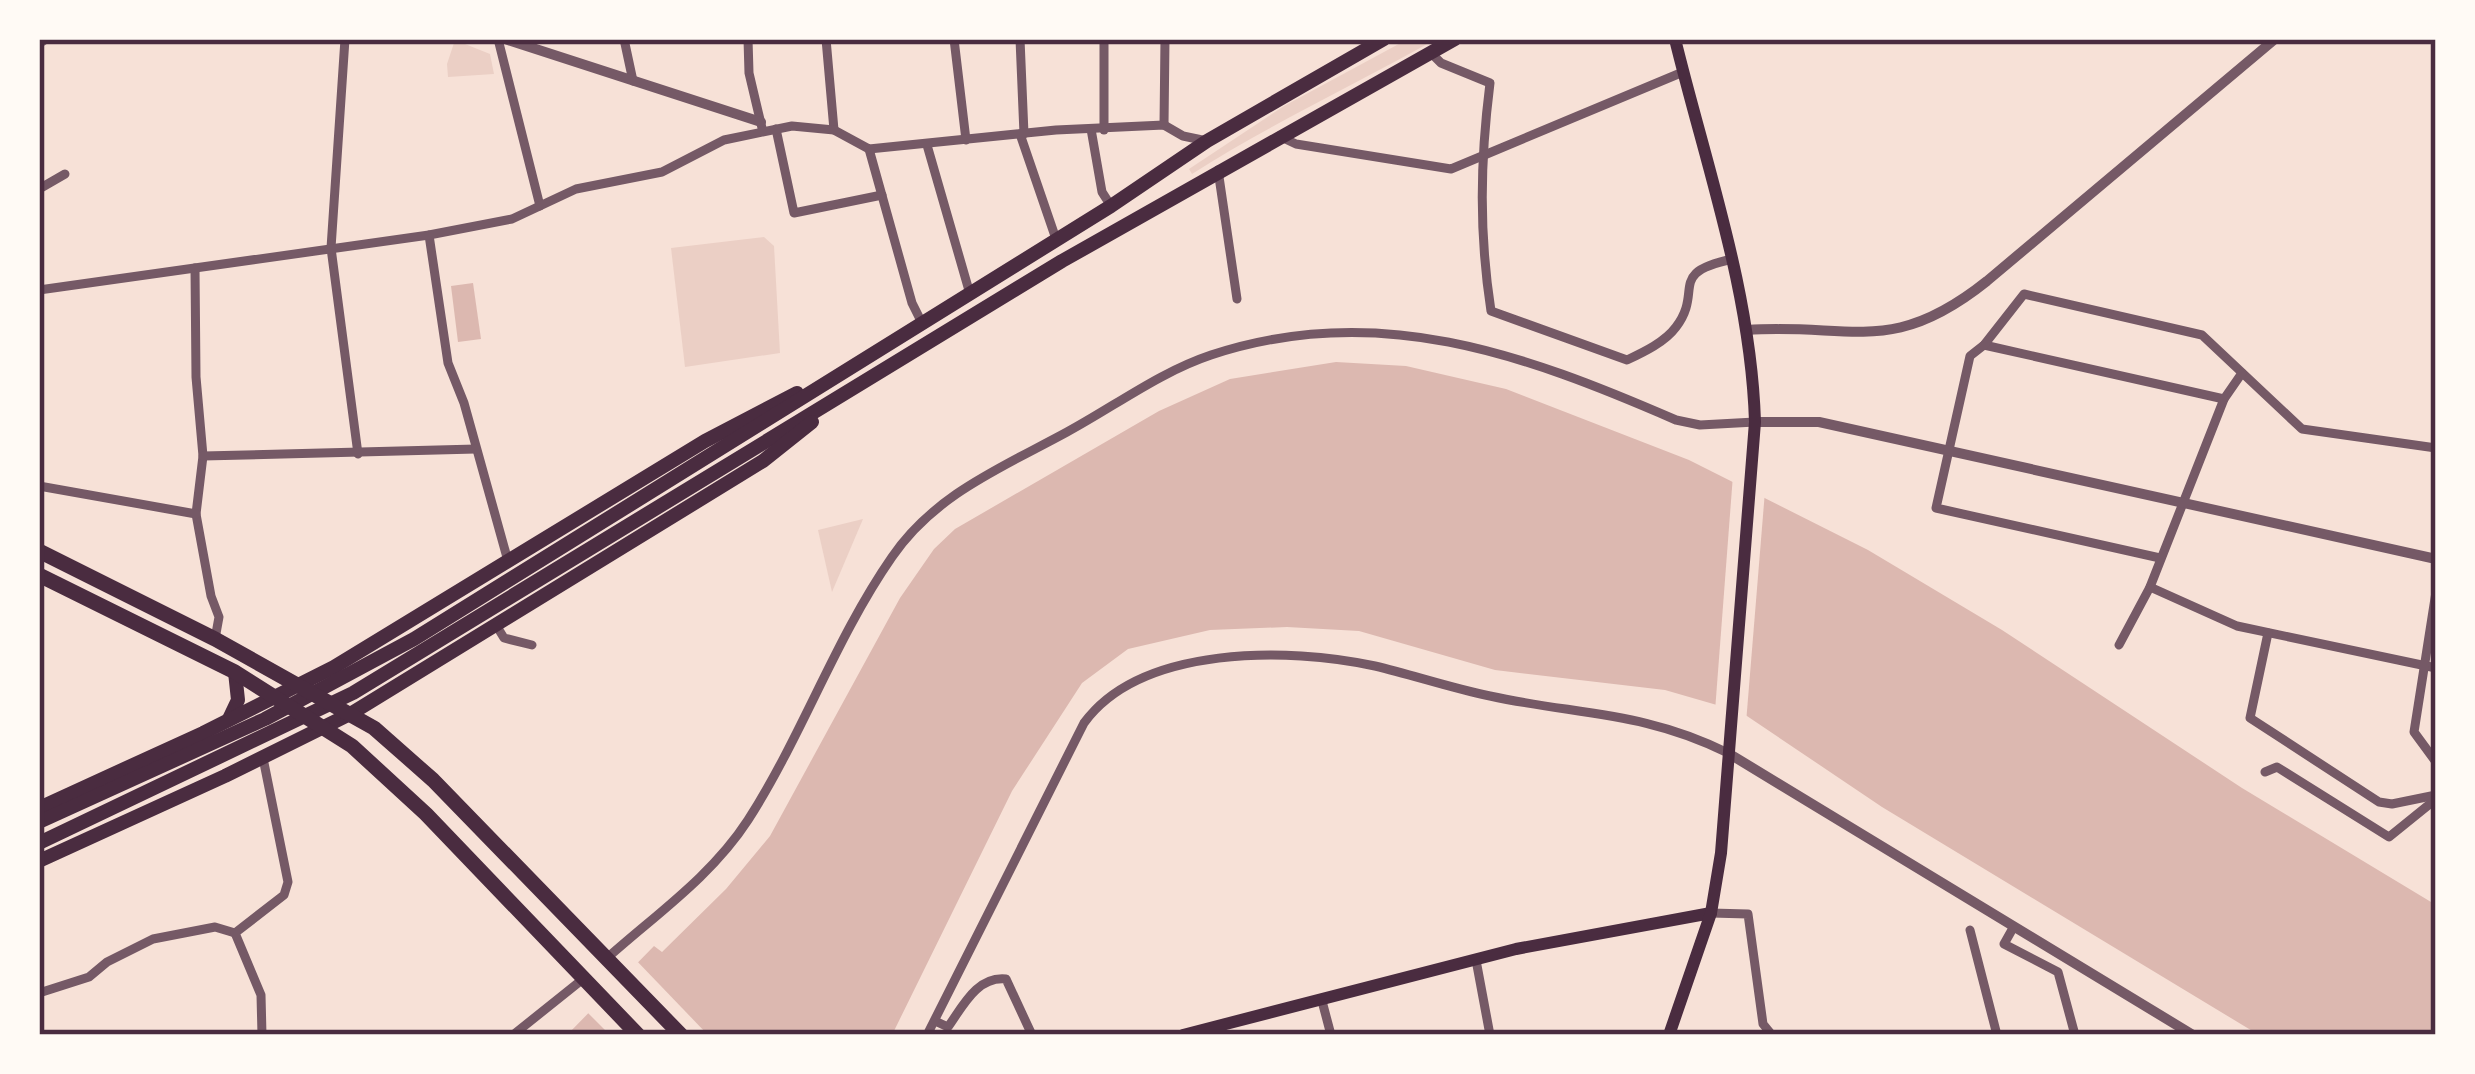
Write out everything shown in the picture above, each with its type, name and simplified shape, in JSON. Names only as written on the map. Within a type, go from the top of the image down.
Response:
[{"type":"highway","points":[[39,551],[352,713],[433,780],[681,1035]]},
{"type":"highway","points":[[39,575],[235,672],[326,727],[381,770],[426,814],[638,1035]]},
{"type":"main road","points":[[39,822],[343,679],[970,294],[1207,141],[1384,39]]},
{"type":"main road","points":[[39,843],[353,693],[1218,170],[1455,39]]},
{"type":"main road","points":[[1670,1035],[1711,913],[1755,422],[1747,330],[1733,259],[1675,39]]},
{"type":"main road","points":[[39,808],[276,696],[394,632],[752,415],[830,381]]},
{"type":"main road","points":[[39,861],[352,713],[763,461],[838,398]]},
{"type":"main road","points":[[394,632],[377,651],[390,676],[414,676]]},
{"type":"main road","points":[[229,719],[238,700],[235,672]]},
{"type":"main road","points":[[203,733],[221,740],[230,758],[225,776]]},
{"type":"main road","points":[[1183,1035],[1557,940],[1711,913]]},
{"type":"street","points":[[345,39],[331,248],[358,454]]},
{"type":"street","points":[[501,39],[762,127],[834,130],[869,148],[1164,125],[1183,136],[1207,141]]},
{"type":"street","points":[[501,39],[540,206]]},
{"type":"street","points":[[624,39],[634,81]]},
{"type":"street","points":[[748,39],[749,73],[762,127]]},
{"type":"street","points":[[826,39],[834,130]]},
{"type":"street","points":[[954,39],[966,140]]},
{"type":"street","points":[[1020,39],[1022,134],[1057,239]]},
{"type":"street","points":[[1104,39],[1104,130]]},
{"type":"street","points":[[1164,125],[1165,39]]},
{"type":"street","points":[[1747,330],[1866,334],[1900,329],[1941,314],[1988,281],[2275,39]]},
{"type":"street","points":[[1431,53],[1441,63],[1490,83],[1480,159],[1491,311],[1628,360],[1678,326],[1692,278],[1702,265],[1733,259]]},
{"type":"street","points":[[1279,136],[1296,144],[1451,169],[1683,72]]},
{"type":"street","points":[[39,290],[512,219],[576,189],[662,172],[724,140],[762,127]]},
{"type":"street","points":[[776,128],[794,213],[882,195]]},
{"type":"street","points":[[1091,130],[1102,192],[1111,206]]},
{"type":"street","points":[[927,145],[970,294]]},
{"type":"street","points":[[869,148],[912,303],[922,323]]},
{"type":"street","points":[[1218,170],[1237,299]]},
{"type":"street","points":[[39,189],[65,174]]},
{"type":"street","points":[[429,235],[448,363],[508,561]]},
{"type":"street","points":[[195,268],[196,377],[203,456],[196,514],[219,617],[215,639]]},
{"type":"street","points":[[2160,558],[1936,508],[1970,356],[2024,294],[2202,335],[2302,429],[2436,448]]},
{"type":"street","points":[[611,965],[701,878],[748,820],[870,592],[907,537],[970,482],[1168,374],[1209,356],[1277,339],[1333,332],[1395,332],[1447,340],[1517,359],[1676,420],[1700,425],[1819,422],[2436,559]]},
{"type":"street","points":[[1984,345],[2224,399]]},
{"type":"street","points":[[2119,645],[2150,587],[2224,399],[2242,373]]},
{"type":"street","points":[[203,456],[476,449]]},
{"type":"street","points":[[39,486],[196,514]]},
{"type":"street","points":[[2150,587],[2237,626],[2430,667]]},
{"type":"street","points":[[2436,592],[2430,667],[2414,731],[2436,762]]},
{"type":"street","points":[[496,625],[504,638],[532,645]]},
{"type":"street","points":[[2268,633],[2250,718],[2379,802],[2436,797]]},
{"type":"street","points":[[928,1035],[1084,723],[1114,691],[1157,672],[1234,658],[1321,657],[1489,696],[1628,717],[1729,747],[2013,928],[2193,1035]]},
{"type":"street","points":[[235,932],[284,895],[288,882],[263,758]]},
{"type":"street","points":[[2265,772],[2278,767],[2389,837],[2436,797]]},
{"type":"street","points":[[1711,913],[1748,914],[1763,1024],[1772,1035]]},
{"type":"street","points":[[39,993],[88,977],[153,939],[215,927],[235,932]]},
{"type":"street","points":[[2013,928],[2004,944],[2058,973],[2075,1035]]},
{"type":"street","points":[[1970,930],[1997,1035]]},
{"type":"street","points":[[235,932],[261,995],[262,1035]]},
{"type":"street","points":[[1476,960],[1490,1035]]},
{"type":"street","points":[[935,1021],[948,1027],[975,989],[993,978],[1006,980],[1032,1035]]},
{"type":"street","points":[[513,1035],[589,985]]},
{"type":"street","points":[[1322,1001],[1331,1035]]},
{"type":"shaded area","points":[[1408,39],[1436,39],[1192,174],[1189,169],[1284,106]]},
{"type":"shaded area","points":[[455,40],[490,54],[494,74],[448,77]]},
{"type":"shaded area","points":[[764,237],[774,246],[780,353],[685,367],[671,248]]},
{"type":"shaded area","points":[[473,283],[481,339],[458,342],[451,286]]},
{"type":"shaded area","points":[[1336,362],[1406,366],[1506,389],[1689,460],[1868,550],[2002,630],[2242,788],[2436,905],[2436,1035],[2259,1035],[1882,807],[1741,712],[1665,690],[1495,670],[1359,631],[1287,627],[1210,630],[1128,649],[1082,683],[1012,791],[892,1035],[567,1035],[654,946],[662,952],[726,889],[770,836],[900,598],[934,549],[955,529],[1159,411],[1230,379]]},
{"type":"shaded area","points":[[863,519],[832,592],[818,530]]},
{"type":"pier","points":[[1733,475],[1765,491],[1746,723],[1715,711]]},
{"type":"pier","points":[[634,958],[708,1035],[610,1035],[584,1009]]}]
